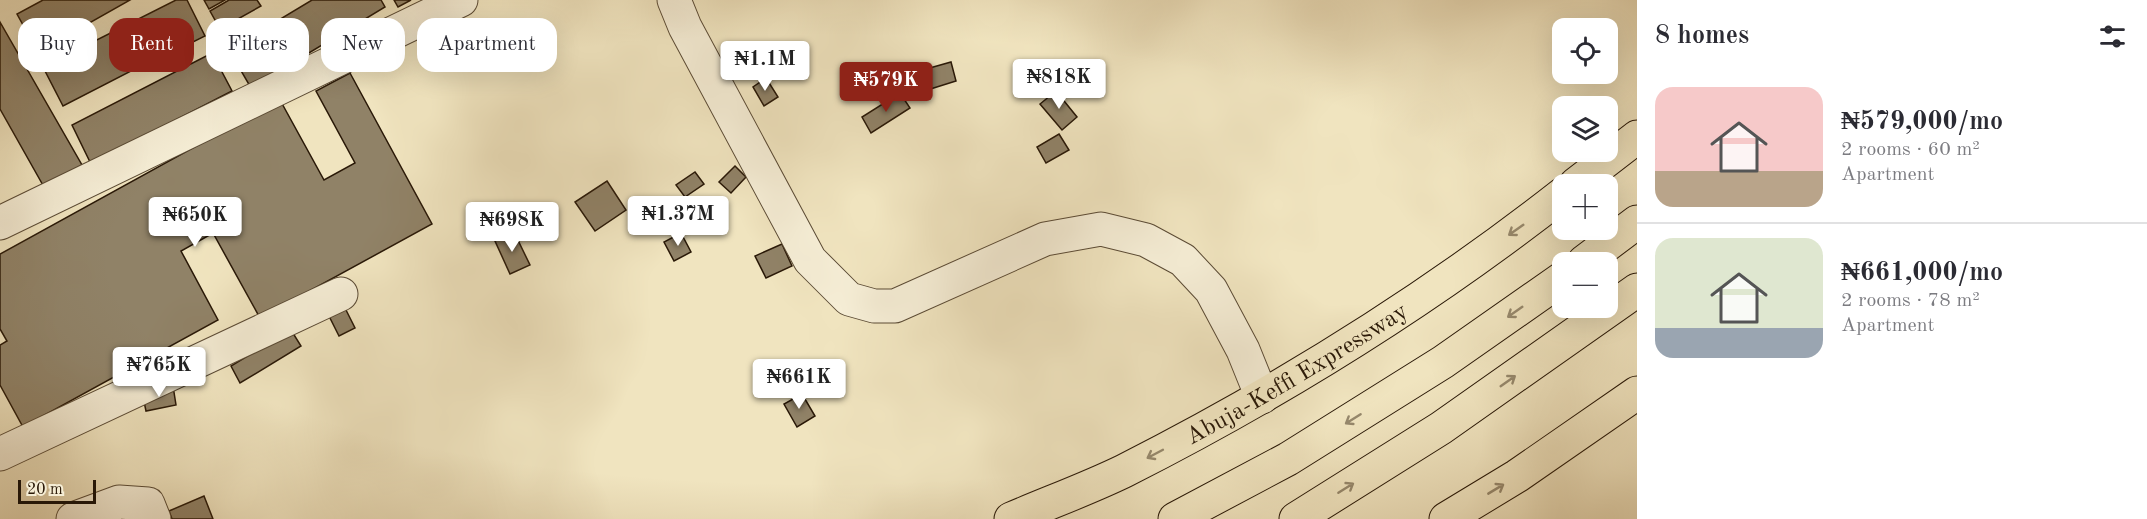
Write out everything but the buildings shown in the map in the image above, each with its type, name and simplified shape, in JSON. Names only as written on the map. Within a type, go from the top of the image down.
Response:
[{"type":"highway","points":[[1589,174],[1637,136]]},
{"type":"highway","name":"Abuja-Keffi Expressway","points":[[1011,519],[1122,472],[1262,397],[1418,299],[1552,202]]},
{"type":"highway","points":[[1597,252],[1637,222]]},
{"type":"highway","points":[[1175,519],[1298,453],[1443,362],[1552,286]]},
{"type":"highway","points":[[1296,519],[1441,428],[1637,291]]},
{"type":"highway","points":[[1446,519],[1517,476],[1637,393]]},
{"type":"street","points":[[0,223],[461,0]]},
{"type":"street","points":[[674,0],[686,27],[810,260],[849,299],[874,306],[895,306],[1045,239],[1101,229],[1146,240],[1183,260],[1211,290],[1243,350],[1262,397]]},
{"type":"street","points":[[0,454],[341,294]]},
{"type":"street","points":[[73,519],[119,502],[148,504],[154,519]]}]
